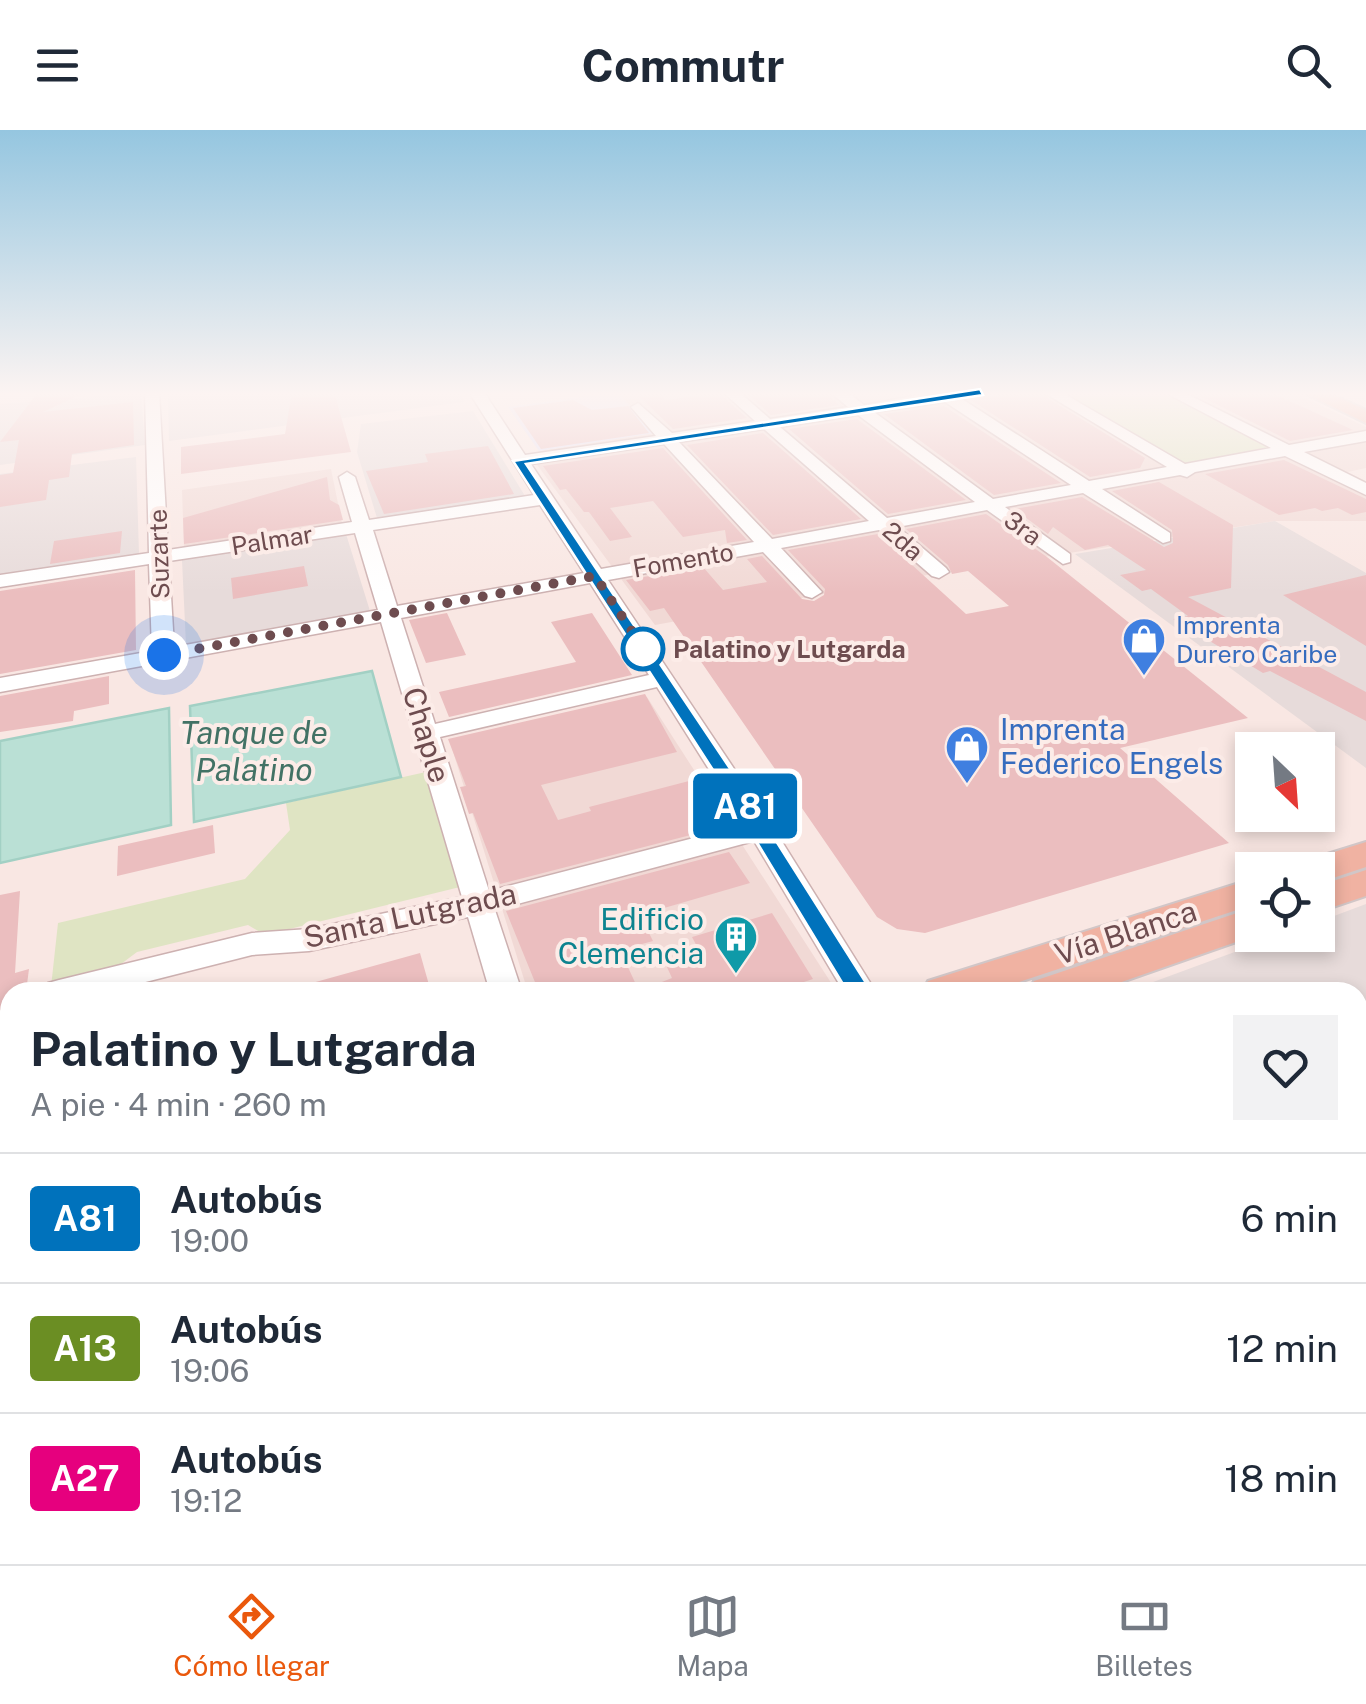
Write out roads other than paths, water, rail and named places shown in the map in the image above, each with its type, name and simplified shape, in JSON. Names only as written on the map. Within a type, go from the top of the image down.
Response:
[{"type":"main road","points":[[1335,864],[1366,854]]},
{"type":"main road","points":[[1335,894],[1366,883]]},
{"type":"main road","name":"Vía Blanca","points":[[973,982],[1235,897]]},
{"type":"main road","name":"Vía Blanca","points":[[1077,982],[1235,928]]},
{"type":"street","name":"Suzarte","points":[[155,459],[164,655]]},
{"type":"street","points":[[532,459],[518,461],[761,830],[854,982]]},
{"type":"street","points":[[687,459],[812,592]]},
{"type":"street","name":"2da","points":[[808,459],[939,572]]},
{"type":"street","name":"3ra","points":[[928,459],[1063,558]]},
{"type":"street","points":[[1043,459],[1163,537]]},
{"type":"street","points":[[1164,459],[1192,475]]},
{"type":"street","name":"Fomento","points":[[0,685],[1086,487],[1192,475],[1252,459]]},
{"type":"street","points":[[1303,459],[1366,490]]},
{"type":"street","name":"Chaple","points":[[346,477],[503,982]]},
{"type":"street","name":"Palmar","points":[[0,581],[544,499]]},
{"type":"street","points":[[426,733],[663,679]]},
{"type":"street","name":"Santa Lutgrada","points":[[98,982],[252,944],[310,940],[479,904],[761,830]]},
{"type":"water","name":"Tanque de Palatino","points":[[372,671],[401,777],[194,822],[190,706]]},
{"type":"water","name":"Tanque de Palatino","points":[[169,708],[171,825],[0,863],[0,741]]},
{"type":"place","name":"Palatino y Lutgarda","points":[[643,649]]},
{"type":"place","name":"Imprenta Durero Caribe","points":[[1144,677]]},
{"type":"place","name":"Imprenta Federico Engels","points":[[967,785]]},
{"type":"place","name":"Edificio Clemencia","points":[[736,975]]}]
